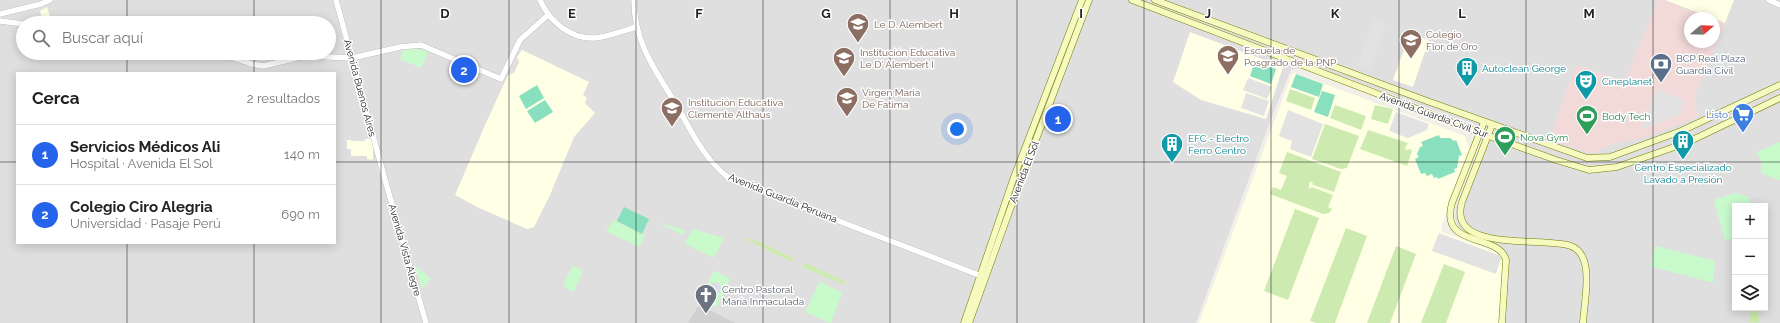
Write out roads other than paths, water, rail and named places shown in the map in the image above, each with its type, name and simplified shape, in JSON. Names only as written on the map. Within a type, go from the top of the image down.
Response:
[{"type":"main road","name":"Avenida El Sol","points":[[969,323],[982,276],[1014,177],[1082,0]]},
{"type":"main road","name":"Avenida El Sol","points":[[964,323],[1089,0]]},
{"type":"main road","name":"Avenida Guardia Civil Sur","points":[[1132,0],[1376,94],[1582,169],[1602,170],[1617,167],[1712,131],[1780,98]]},
{"type":"main road","name":"Avenida Guardia Civil Sur","points":[[1155,0],[1571,154],[1599,159],[1610,157],[1706,119],[1780,85]]},
{"type":"main road","points":[[1376,94],[1379,84]]},
{"type":"main road","points":[[1752,98],[1757,109]]},
{"type":"main road","points":[[1706,119],[1712,131]]},
{"type":"main road","points":[[1484,122],[1452,203],[1450,217],[1456,230],[1465,236],[1495,248],[1504,254],[1506,260]]},
{"type":"main road","points":[[1492,125],[1462,202],[1460,215],[1464,225],[1473,232],[1500,240],[1572,246],[1580,254],[1586,264],[1587,273],[1583,323]]},
{"type":"main road","points":[[1467,128],[1472,132],[1476,143]]},
{"type":"main road","points":[[1502,323],[1507,246],[1513,242]]},
{"type":"street","points":[[0,14],[35,6],[50,0]]},
{"type":"street","name":"Avenida Buenos Aires","points":[[336,0],[384,176]]},
{"type":"street","points":[[540,0],[548,15],[567,31],[580,36],[593,38],[636,27]]},
{"type":"street","name":"Avenida Guardia Peruana","points":[[634,0],[636,27],[644,51],[656,74],[670,94],[702,149],[715,167],[730,179],[982,276]]},
{"type":"street","points":[[1769,0],[1780,4]]},
{"type":"street","points":[[336,57],[352,58],[400,47],[421,45],[502,79],[520,40],[548,15]]},
{"type":"street","points":[[0,21],[16,23]]},
{"type":"street","points":[[240,60],[263,66],[288,60]]},
{"type":"street","name":"Avenida Vista Alegre","points":[[384,176],[426,323]]},
{"type":"place","name":"Le D. Alembert","points":[[858,44]]},
{"type":"place","name":"Colegio Flor de Oro","points":[[1411,60]]},
{"type":"place","name":"Colegio Ciro Alegria","points":[[464,70]]},
{"type":"place","name":"Escuela de Posgrado de la PNP","points":[[1228,76]]},
{"type":"place","name":"Institución Educativa Le D' Alembert I","points":[[844,78]]},
{"type":"place","name":"BCP Real Plaza Guardia Civil","points":[[1661,84]]},
{"type":"place","name":"Autoclean George","points":[[1467,88]]},
{"type":"place","name":"Cineplanet","points":[[1586,100]]},
{"type":"place","name":"Virgen Maria De Fatima","points":[[847,118]]},
{"type":"place","name":"Servicios Médicos Ali","points":[[1058,119]]},
{"type":"place","name":"Institución Educativa Clemente Althaus","points":[[672,128]]},
{"type":"place","name":"Listo","points":[[1743,134]]},
{"type":"place","name":"Body Tech","points":[[1587,136]]},
{"type":"place","name":"Nova Gym","points":[[1505,156]]},
{"type":"place","name":"Centro Especializado Lavado a Presión","points":[[1683,160]]},
{"type":"place","name":"EFC - Electro Ferro Centro","points":[[1172,164]]},
{"type":"place","name":"Centro Pastoral María Inmaculada","points":[[706,314]]}]
